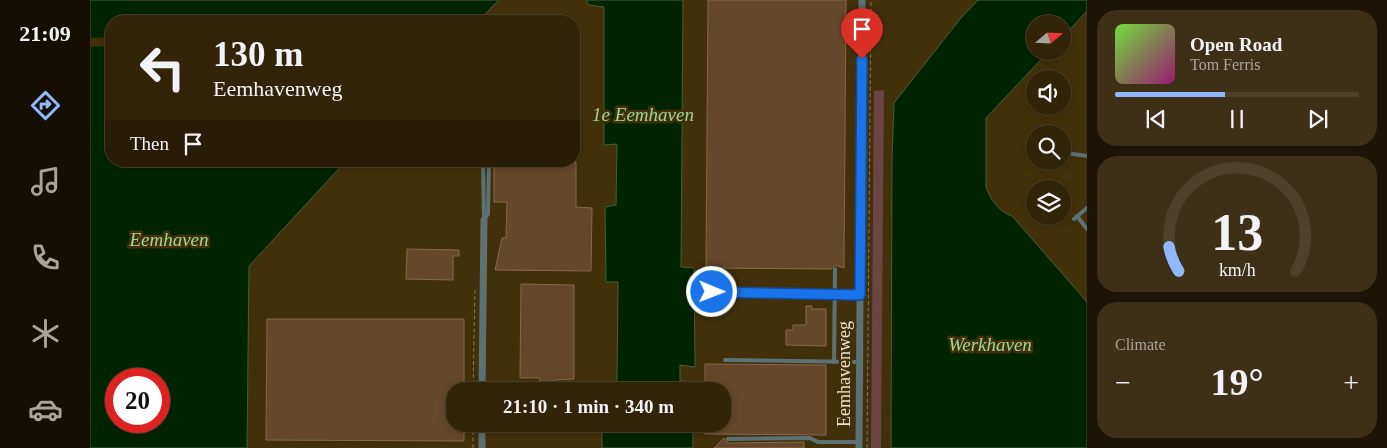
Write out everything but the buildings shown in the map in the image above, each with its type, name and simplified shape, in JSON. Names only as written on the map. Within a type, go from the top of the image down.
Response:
[{"type":"street","name":"Eemhavenweg","points":[[858,445],[862,0]]},
{"type":"street","points":[[482,382],[484,220]]},
{"type":"street","points":[[482,432],[482,448]]},
{"type":"lane","points":[[1071,154],[1087,156]]},
{"type":"lane","points":[[483,167],[484,220]]},
{"type":"lane","points":[[484,220],[488,214],[489,167]]},
{"type":"lane","points":[[1087,208],[1075,218],[1087,229]]},
{"type":"lane","points":[[834,362],[835,269]]},
{"type":"lane","points":[[712,292],[860,295]]},
{"type":"lane","points":[[725,360],[859,362]]},
{"type":"lane","points":[[728,439],[810,438],[818,442],[858,445]]},
{"type":"lane","points":[[482,448],[487,448]]},
{"type":"path","name":"Eemhavenweg","points":[[867,448],[870,0]]},
{"type":"path","points":[[473,382],[474,289],[483,280]]},
{"type":"path","points":[[473,432],[473,448]]},
{"type":"shaded area","points":[[884,90],[881,448],[871,448],[874,91]]},
{"type":"water","name":"Eemhaven","points":[[90,0],[499,0],[484,15],[105,15],[105,167],[340,167],[249,266],[247,448],[90,448]]},
{"type":"water","name":"1e Eemhaven","points":[[586,0],[683,0],[681,267],[694,268],[695,367],[680,365],[680,381],[693,382],[617,382],[618,282],[606,282],[605,207],[616,205],[617,144],[604,145],[604,7],[589,5]]},
{"type":"water","name":"Werkhaven","points":[[978,0],[1087,0],[1087,11],[1071,28],[1071,15],[1026,15],[1026,60],[1041,60],[1031,70],[1026,70],[1026,75],[986,118],[986,187],[996,204],[1012,216],[1087,302],[1087,448],[891,448],[892,160],[894,103],[960,19]]},
{"type":"water","points":[[602,432],[693,432],[693,448],[602,448]]},
{"type":"pier","points":[[105,37],[105,46],[90,47],[90,38]]},
{"type":"route","points":[[712,292],[860,295],[862,59]]}]
